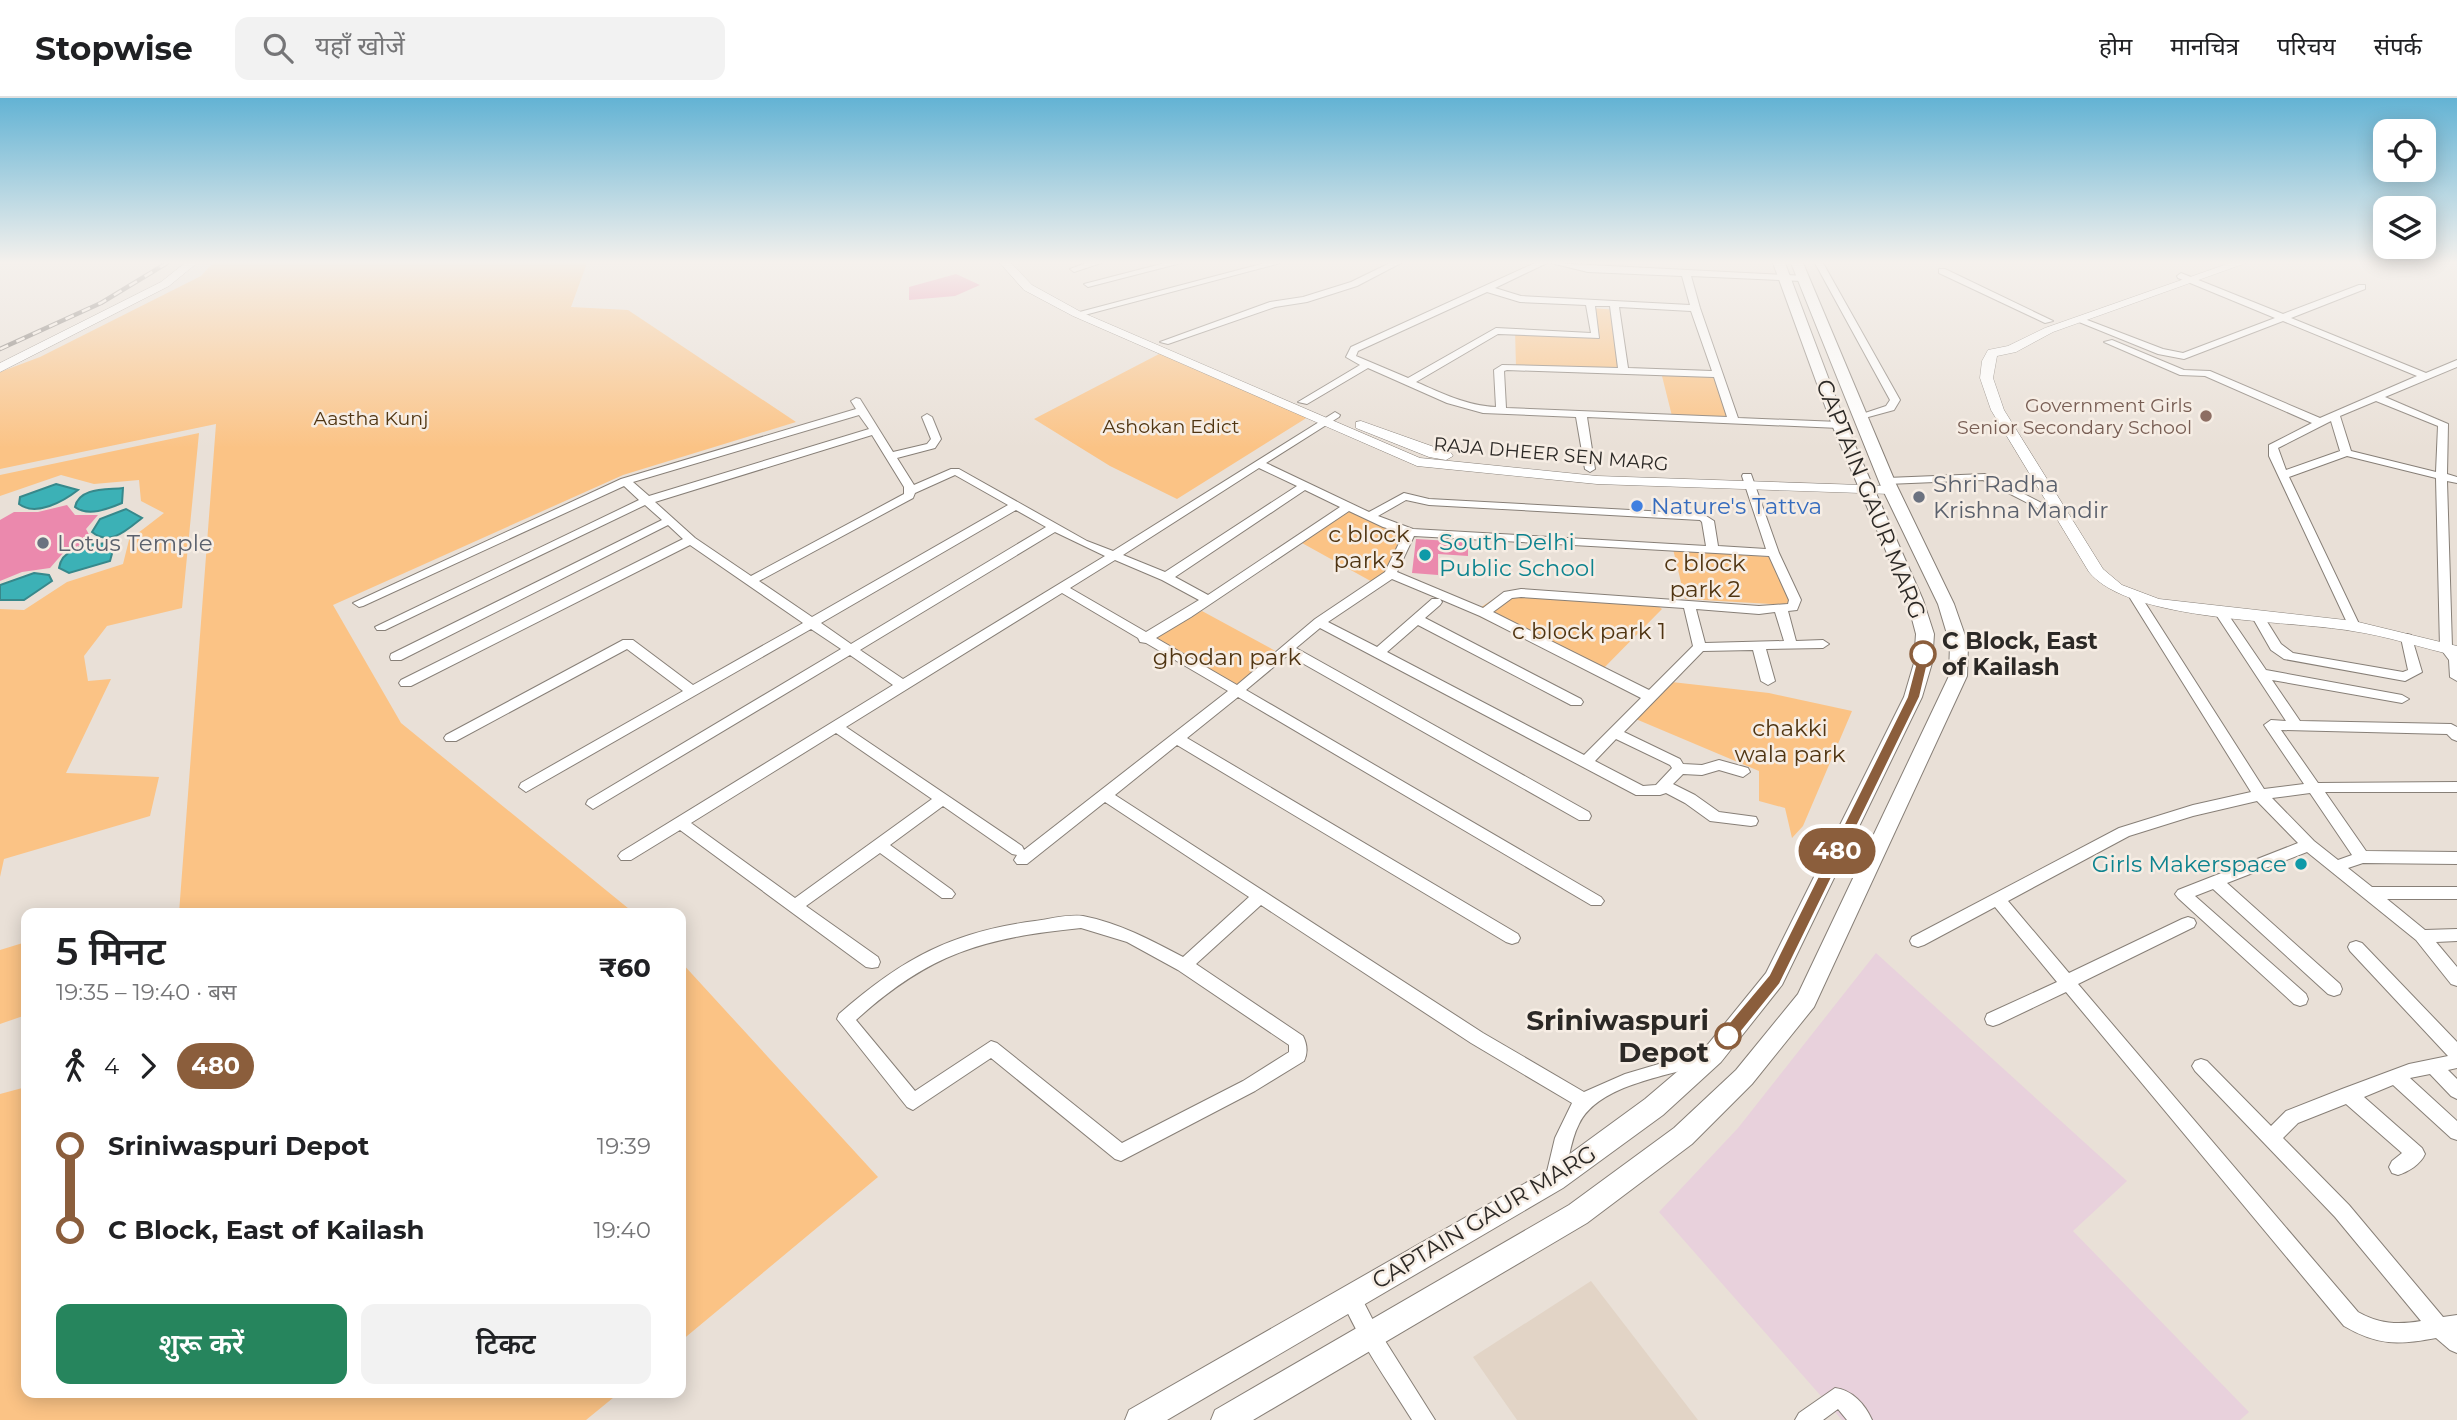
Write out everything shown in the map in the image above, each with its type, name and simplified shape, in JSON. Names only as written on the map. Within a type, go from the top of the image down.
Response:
[{"type":"main road","name":"CAPTAIN GAUR MARG","points":[[1225,1420],[1578,1214],[1683,1136],[1744,1077],[1806,1000],[1958,676],[1959,644],[1946,604],[1839,425],[1807,325]]},
{"type":"main road","name":"CAPTAIN GAUR MARG","points":[[1139,1420],[1554,1180],[1654,1107],[1713,1055],[1774,979],[1913,697],[1923,663],[1925,634],[1877,485],[1861,416],[1817,325]]},
{"type":"street","points":[[0,358],[67,325]]},
{"type":"street","points":[[0,368],[84,325]]},
{"type":"street","name":"RAJA DHEER SEN MARG","points":[[1113,325],[1330,418],[1417,462],[1597,480],[1877,485]]},
{"type":"street","name":"RAJA DHEER SEN MARG","points":[[1118,325],[1165,342],[1303,402],[1330,418],[1434,454],[1749,481]]},
{"type":"street","points":[[1165,342],[1214,325]]},
{"type":"street","points":[[1410,325],[1351,351],[1351,357],[1407,383],[1472,408],[1839,425]]},
{"type":"street","points":[[1407,383],[1496,331],[1596,336],[1594,325]]},
{"type":"street","points":[[1617,325],[1624,372]]},
{"type":"street","points":[[1701,325],[1734,422]]},
{"type":"street","points":[[1853,325],[1895,400],[1890,408],[1861,416]]},
{"type":"street","points":[[2040,325],[2008,340],[1999,351],[1989,357],[1986,373],[1989,393],[2096,572],[2136,597],[2354,626],[2451,650]]},
{"type":"street","points":[[1999,351],[2012,349],[2032,337],[2066,325]]},
{"type":"street","points":[[2080,325],[2183,373],[2207,373],[2319,422]]},
{"type":"street","points":[[2082,325],[2161,352],[2184,356],[2262,325]]},
{"type":"street","points":[[2296,325],[2425,376]]},
{"type":"street","points":[[2354,626],[2274,456],[2273,447],[2334,415],[2457,363]]},
{"type":"street","points":[[1303,402],[1367,365]]},
{"type":"street","points":[[1501,411],[1499,370],[1502,368],[1717,374]]},
{"type":"street","points":[[2376,397],[2443,424],[2441,477],[2451,650],[2457,677]]},
{"type":"street","points":[[359,603],[625,481],[859,406],[911,491]]},
{"type":"street","points":[[1581,415],[1590,469]]},
{"type":"street","points":[[2334,415],[2346,453]]},
{"type":"street","points":[[890,456],[930,446],[936,439],[928,418]]},
{"type":"street","points":[[626,856],[1114,556],[1330,418]]},
{"type":"street","points":[[381,627],[645,501],[874,431]]},
{"type":"street","points":[[2283,475],[2346,453],[2457,480]]},
{"type":"street","points":[[1259,464],[1369,517],[1410,532],[1773,553]]},
{"type":"street","points":[[748,582],[903,500],[911,491],[955,471],[1055,527],[1114,556],[1166,577],[1208,600]]},
{"type":"street","points":[[1877,485],[1970,476],[1985,478],[2061,516]]},
{"type":"street","points":[[625,481],[691,540],[748,582],[852,649],[902,685]]},
{"type":"street","points":[[1484,613],[1508,595],[1521,593],[1781,610],[1796,604],[1773,553],[1749,481]]},
{"type":"street","points":[[1166,577],[1303,486]]},
{"type":"street","points":[[1369,517],[1404,496],[1429,502],[1703,517],[1708,521],[1713,550]]},
{"type":"street","points":[[526,787],[1015,506]]},
{"type":"street","points":[[1144,639],[1348,507]]},
{"type":"street","points":[[396,657],[668,521]]},
{"type":"street","points":[[593,804],[1055,527]]},
{"type":"street","points":[[836,726],[1020,855],[1106,796],[1319,622],[1390,574],[1410,532]]},
{"type":"street","points":[[407,683],[691,540]]},
{"type":"street","points":[[1390,574],[1484,613],[1650,696]]},
{"type":"street","points":[[1060,587],[1144,639],[1597,901]]},
{"type":"street","points":[[2136,597],[2261,796],[2309,845],[2422,936],[2457,979]]},
{"type":"street","points":[[1380,652],[1436,602]]},
{"type":"street","points":[[1689,605],[1700,647]]},
{"type":"street","points":[[1781,610],[1791,644]]},
{"type":"street","points":[[2219,610],[2296,724]]},
{"type":"street","points":[[2257,615],[2276,647],[2289,656],[2405,677],[2415,672],[2407,638]]},
{"type":"street","points":[[1418,619],[1576,702]]},
{"type":"street","points":[[1319,622],[1641,791],[1655,792],[1679,769]]},
{"type":"street","points":[[451,738],[628,643],[692,691]]},
{"type":"street","points":[[1586,761],[1700,647],[1823,644]]},
{"type":"street","points":[[1758,645],[1768,681]]},
{"type":"street","points":[[1286,648],[1584,816]]},
{"type":"street","points":[[2260,673],[2403,699]]},
{"type":"street","points":[[2362,857],[2271,725],[2451,729],[2457,736]]},
{"type":"street","points":[[1615,733],[1675,762],[1679,769]]},
{"type":"street","points":[[1176,738],[1512,938]]},
{"type":"street","points":[[1679,769],[1702,770],[1719,765],[1743,772]]},
{"type":"street","points":[[1664,786],[1690,799],[1715,817],[1751,821]]},
{"type":"street","points":[[1918,941],[2124,832],[2261,796],[2313,788],[2457,787]]},
{"type":"street","points":[[1106,796],[1491,1047],[1585,1101]]},
{"type":"street","points":[[795,906],[943,799]]},
{"type":"street","points":[[680,822],[872,962]]},
{"type":"street","points":[[880,845],[947,894]]},
{"type":"street","points":[[2300,999],[2183,894],[2309,845]]},
{"type":"street","points":[[2336,867],[2362,857],[2457,858]]},
{"type":"street","points":[[2214,881],[2334,989]]},
{"type":"street","points":[[2368,893],[2457,893]]},
{"type":"street","points":[[1184,965],[1260,897]]},
{"type":"street","points":[[1997,899],[2351,1319],[2364,1328],[2381,1334],[2400,1334],[2448,1326]]},
{"type":"street","points":[[1081,922],[1132,937],[1184,965],[1297,1041],[1297,1056],[1250,1086],[1121,1153],[991,1048],[914,1102],[845,1018],[891,980],[951,946],[1017,927],[1081,922]]},
{"type":"street","points":[[1993,1019],[2189,923]]},
{"type":"street","points":[[2422,936],[2457,935]]},
{"type":"street","points":[[2357,947],[2457,1054]]},
{"type":"street","points":[[1554,1180],[1563,1138],[1585,1101],[1607,1088],[1713,1055]]},
{"type":"street","points":[[2271,1137],[2292,1117],[2348,1094],[2395,1076],[2457,1061]]},
{"type":"street","points":[[2201,1066],[2342,1211],[2448,1326],[2457,1343]]},
{"type":"street","points":[[2433,1066],[2457,1091]]},
{"type":"street","points":[[2395,1076],[2457,1132]]},
{"type":"street","points":[[2348,1094],[2416,1154],[2398,1167]]},
{"type":"street","points":[[1351,1298],[1370,1335],[1424,1420]]},
{"type":"street","points":[[1806,1420],[1835,1398],[1843,1399],[1861,1420]]},
{"type":"shaded area","points":[[1876,953],[2127,1181],[2073,1231],[2249,1412],[2240,1420],[1842,1420],[1659,1212],[1738,1128]]},
{"type":"shaded area","points":[[1591,1281],[1698,1420],[1517,1420],[1473,1357]]},
{"type":"green space","name":"Aastha Kunj","points":[[104,325],[650,325],[796,422],[623,475],[333,605],[401,723],[628,908],[179,908],[216,424],[0,469],[0,372],[40,357]]},
{"type":"green space","points":[[1593,325],[1620,325],[1628,371],[1516,367],[1515,330],[1594,336]]},
{"type":"green space","name":"Ashokan Edict","points":[[1161,353],[1308,417],[1177,499],[1110,466],[1034,419]]},
{"type":"green space","points":[[1662,376],[1716,377],[1729,419],[1672,416]]},
{"type":"green space","points":[[199,433],[182,608],[107,626],[84,656],[88,681],[111,679],[66,773],[159,777],[150,816],[4,859],[0,877],[0,609],[24,610],[67,582],[123,564],[129,540],[164,513],[141,501],[139,480],[94,484],[61,475],[0,496],[0,475]]},
{"type":"green space","name":"c block park 3","points":[[1348,507],[1406,531],[1390,574],[1376,584],[1302,543]]},
{"type":"green space","name":"c block park 2","points":[[1673,549],[1769,557],[1791,605],[1685,599]]},
{"type":"green space","name":"c block park 1","points":[[1506,591],[1651,601],[1662,609],[1597,675],[1472,613]]},
{"type":"green space","name":"ghodan park","points":[[1202,611],[1281,654],[1232,692],[1146,641]]},
{"type":"green space","name":"chakki wala park","points":[[1663,681],[1769,693],[1852,711],[1803,826],[1792,838],[1785,808],[1759,801],[1759,771],[1631,717]]},
{"type":"green space","points":[[21,944],[21,1017],[0,1024],[0,950]]},
{"type":"green space","points":[[686,967],[878,1177],[686,1337]]},
{"type":"green space","points":[[21,1088],[21,1398],[613,1398],[586,1420],[0,1420],[0,1094]]},
{"type":"water","points":[[56,484],[78,490],[50,506],[33,509],[19,504],[20,497]]},
{"type":"water","points":[[123,488],[122,503],[92,512],[75,507],[82,496],[88,493]]},
{"type":"water","points":[[126,509],[142,518],[112,537],[105,538],[92,532],[100,519]]},
{"type":"water","points":[[115,543],[110,561],[69,573],[59,568],[66,554],[73,550],[90,545]]},
{"type":"water","points":[[34,573],[49,575],[52,581],[24,600],[0,600],[0,585]]},
{"type":"building","name":"Lotus Temple","points":[[67,505],[75,515],[98,515],[86,529],[92,540],[64,552],[50,568],[22,572],[0,581],[0,520],[14,512],[38,512]]},
{"type":"building","name":"South Delhi Public School","points":[[1416,539],[1468,542],[1468,556],[1438,554],[1438,575],[1412,573]]},
{"type":"railway","points":[[0,349],[53,325]]},
{"type":"bus line","name":"480","points":[[1728,1036],[1774,979],[1913,697],[1923,654]]},
{"type":"place","name":"Government Girls Senior Secondary School","points":[[2206,416]]},
{"type":"place","name":"Shri Radha Krishna Mandir","points":[[1919,497]]},
{"type":"place","name":"Nature's Tattva","points":[[1637,506]]},
{"type":"place","name":"Lotus Temple","points":[[43,543]]},
{"type":"place","name":"South Delhi Public School","points":[[1425,555]]},
{"type":"place","name":"C Block, East of Kailash","points":[[1923,654]]},
{"type":"place","name":"Girls Makerspace","points":[[2301,864]]},
{"type":"place","name":"Sriniwaspuri Depot","points":[[1728,1036]]}]
